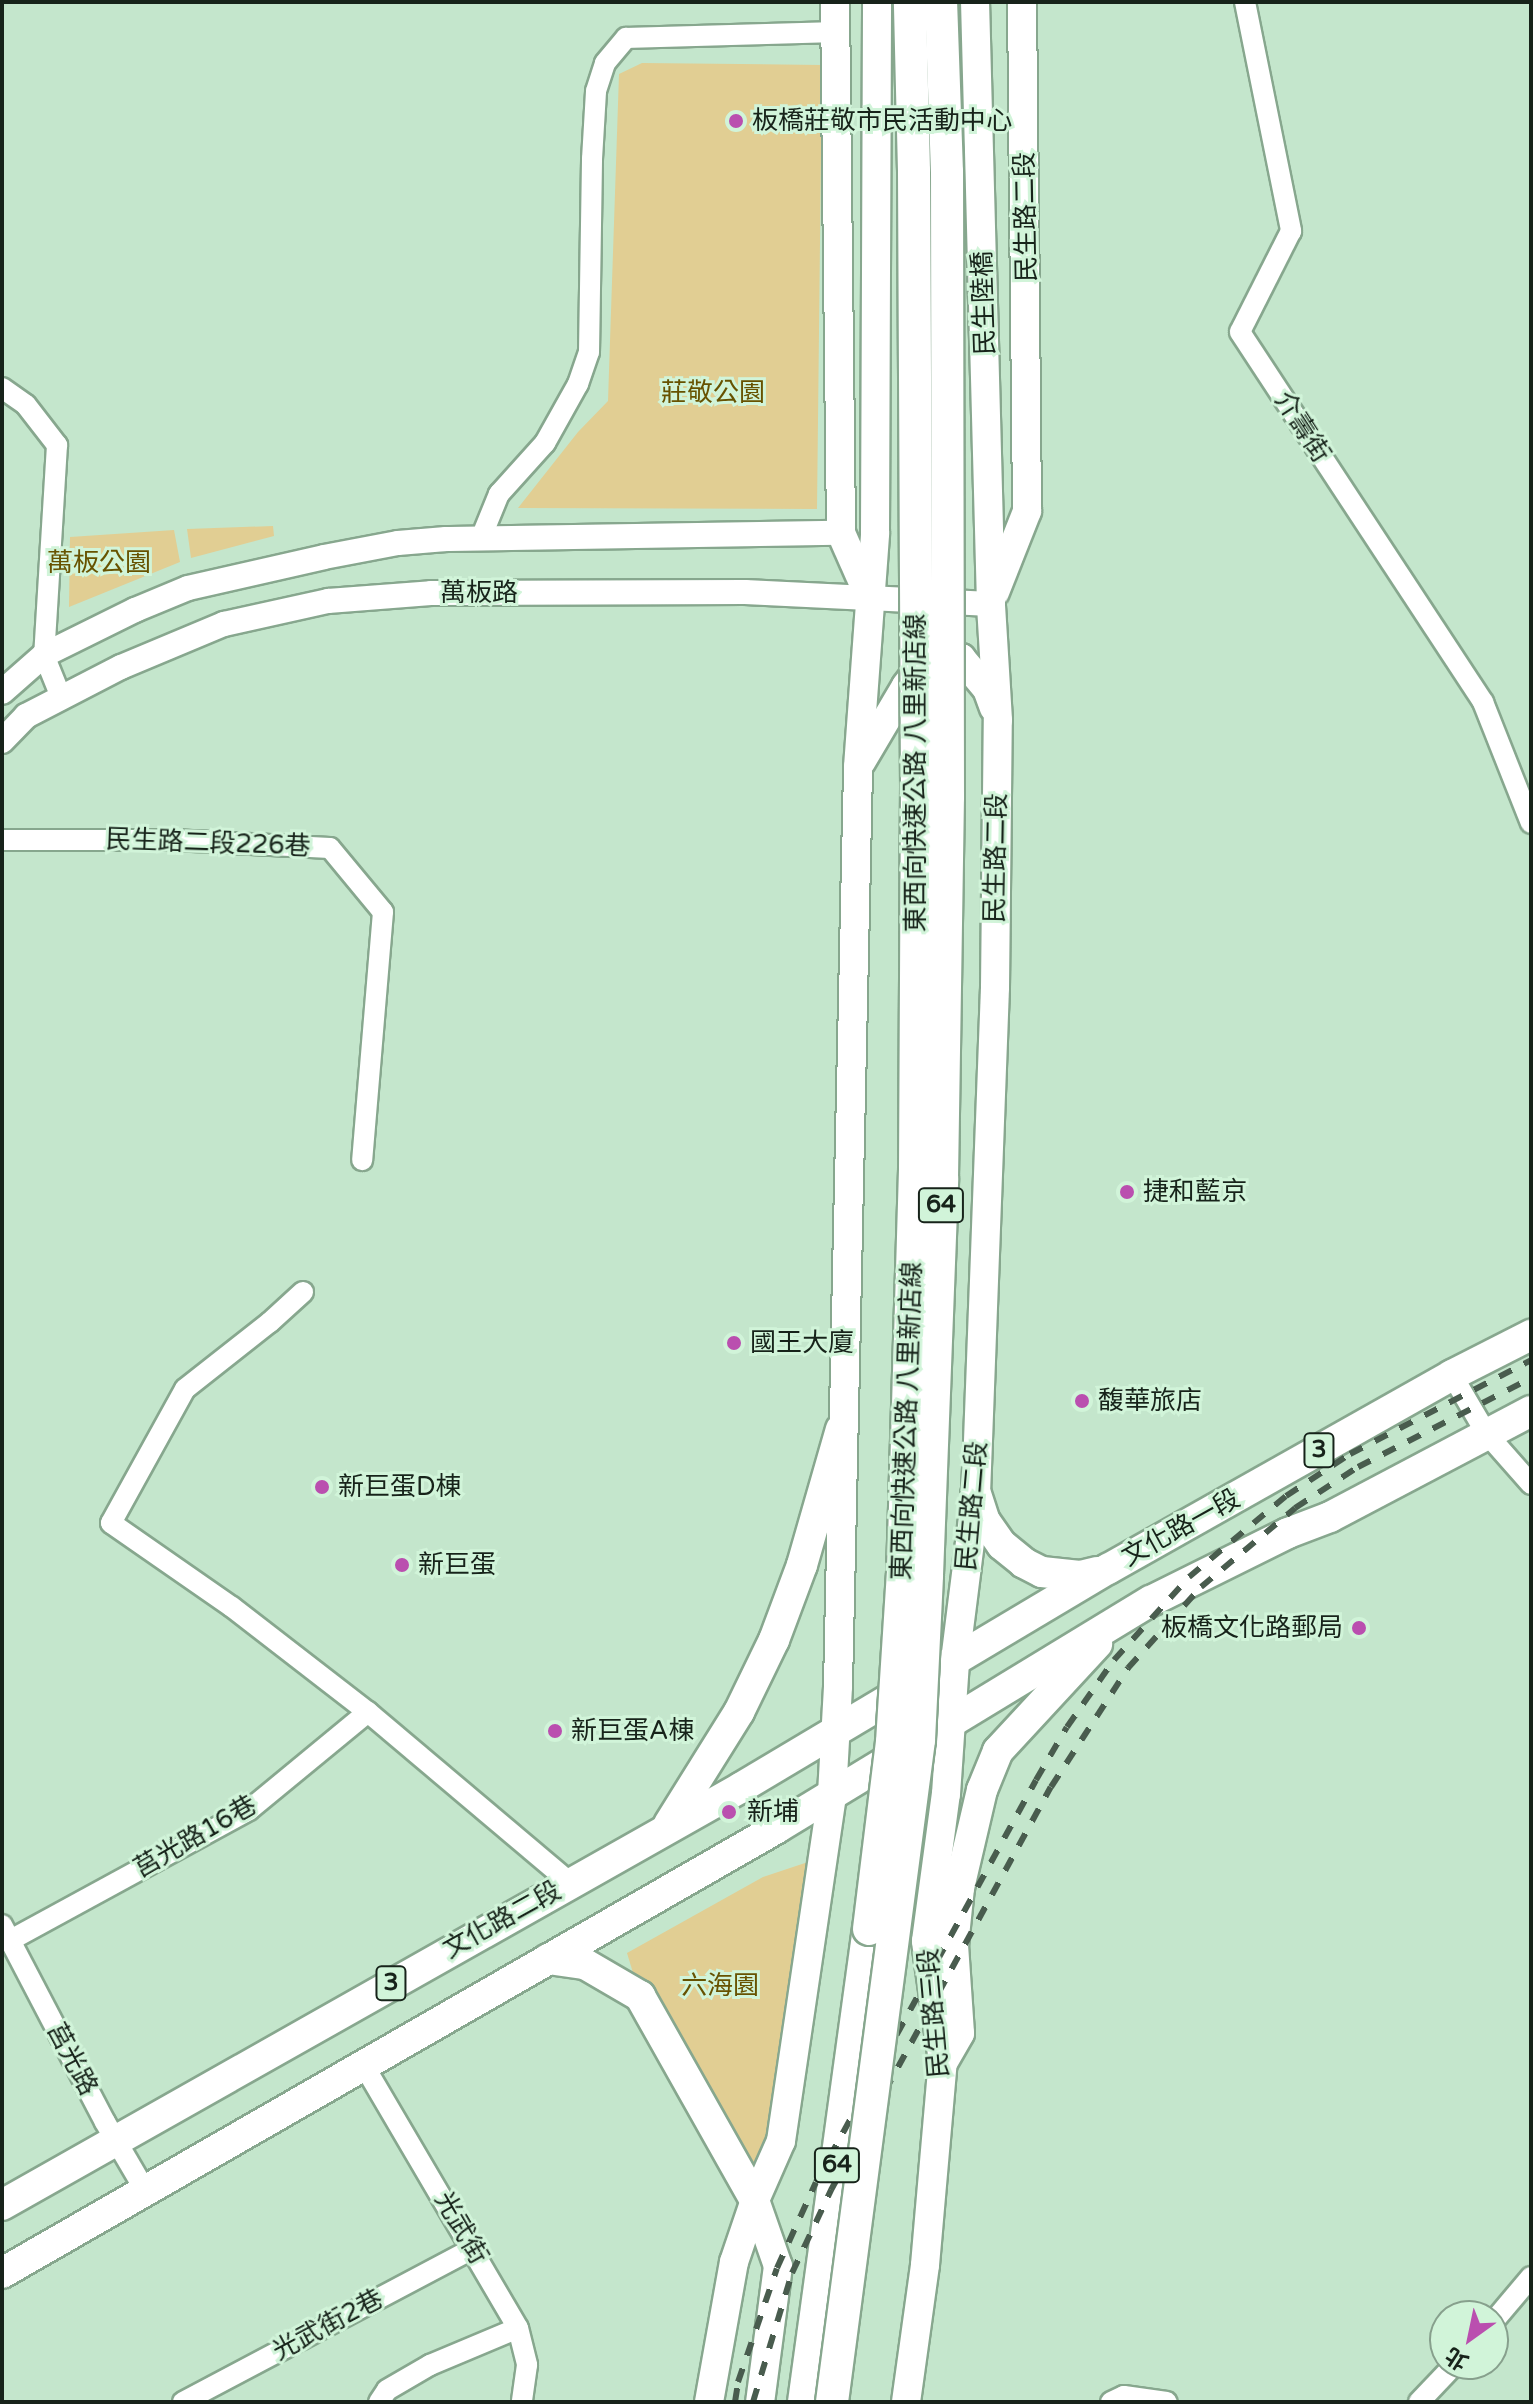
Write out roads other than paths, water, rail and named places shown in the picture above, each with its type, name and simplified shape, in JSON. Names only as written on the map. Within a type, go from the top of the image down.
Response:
[{"type":"highway","name":"東西向快速公路 八里新店線","points":[[804,2402],[892,1742],[903,1574],[915,1169],[917,802],[914,171],[910,2]]},
{"type":"highway","name":"東西向快速公路 八里新店線","points":[[832,2402],[919,1740],[927,1575],[942,1178],[948,797],[947,172],[941,2]]},
{"type":"main road","points":[[835,2],[841,533],[870,598]]},
{"type":"main road","points":[[709,2402],[734,2262],[755,2200],[781,2141],[832,1794],[858,767],[875,533],[879,136],[877,2]]},
{"type":"main road","name":"民生陸橋","points":[[975,2],[991,604]]},
{"type":"main road","name":"民生路二段","points":[[953,1720],[955,1661],[976,1494],[995,987],[998,720],[991,604],[1027,511],[1022,2]]},
{"type":"main road","points":[[858,767],[906,686],[924,662],[937,653],[961,658],[975,673],[987,689],[998,720]]},
{"type":"main road","name":"文化路一段","points":[[834,1729],[1108,1569],[1452,1375],[1531,1335]]},
{"type":"main road","name":"文化路一段","points":[[832,1794],[1151,1601],[1288,1533],[1330,1517],[1531,1411]]},
{"type":"main road","points":[[668,1826],[739,1712],[774,1640],[802,1565],[841,1429]]},
{"type":"main road","points":[[976,1494],[993,1533],[1024,1563],[1042,1572],[1080,1576],[1108,1569]]},
{"type":"main road","points":[[943,2061],[959,2033],[953,1946],[959,1888],[982,1790],[998,1751],[1114,1624]]},
{"type":"main road","name":"民生路三段","points":[[906,2402],[925,2265],[943,2061],[926,1941],[953,1720]]},
{"type":"main road","name":"文化路二段","points":[[2,2205],[668,1826],[742,1787],[834,1729]]},
{"type":"main road","name":"3","points":[[2,2273],[832,1794]]},
{"type":"main road","points":[[548,1959],[585,1964],[640,1996],[755,2200],[778,2266],[760,2402]]},
{"type":"street","name":"介壽街","points":[[1245,2],[1291,231],[1240,332],[1483,702],[1531,823]]},
{"type":"street","points":[[481,538],[499,494],[545,443],[578,384],[589,352],[592,159],[596,91],[605,63],[626,38],[836,32]]},
{"type":"street","points":[[2,388],[26,405],[57,445],[44,655],[61,697]]},
{"type":"street","name":"萬板路","points":[[2,692],[44,655],[135,610],[188,588],[398,543],[481,538],[841,533]]},
{"type":"street","name":"萬板路","points":[[2,741],[26,716],[121,667],[224,624],[328,601],[446,593],[745,592],[991,604]]},
{"type":"street","name":"民生路二段226巷","points":[[2,840],[172,840],[330,848],[383,912],[362,1160]]},
{"type":"street","points":[[303,1292],[185,1389],[111,1523],[232,1607],[368,1712],[569,1882]]},
{"type":"street","points":[[1452,1375],[1486,1433],[1531,1484]]},
{"type":"street","name":"莒光路16巷","points":[[6,1933],[249,1810],[368,1712]]},
{"type":"street","name":"莒光路","points":[[6,1933],[146,2192]]},
{"type":"street","name":"光武街","points":[[363,2064],[474,2248],[518,2328],[527,2365],[522,2402]]},
{"type":"street","name":"光武街2巷","points":[[183,2402],[208,2397],[474,2248]]},
{"type":"street","points":[[1509,2303],[1531,2277]]},
{"type":"street","points":[[379,2402],[387,2390],[430,2365],[518,2328]]},
{"type":"street","points":[[1419,2402],[1440,2380]]},
{"type":"street","points":[[1111,2402],[1124,2396],[1167,2402]]},
{"type":"railway","points":[[735,2402],[738,2382],[777,2268],[816,2182],[1036,1780],[1067,1727],[1114,1660],[1189,1577],[1286,1496],[1350,1454],[1531,1360]]},
{"type":"railway","points":[[753,2402],[792,2273],[831,2190],[1051,1787],[1128,1668],[1201,1587],[1295,1508],[1358,1467],[1531,1378]]},
{"type":"place","name":"板橋莊敬市民活動中心","points":[[736,121]]},
{"type":"place","name":"捷和藍京","points":[[1127,1192]]},
{"type":"place","name":"國王大廈","points":[[734,1343]]},
{"type":"place","name":"馥華旅店","points":[[1082,1401]]},
{"type":"place","name":"新巨蛋D棟","points":[[322,1487]]},
{"type":"place","name":"新巨蛋","points":[[402,1565]]},
{"type":"place","name":"板橋文化路郵局","points":[[1359,1628]]},
{"type":"place","name":"新巨蛋A棟","points":[[555,1731]]},
{"type":"place","name":"新埔","points":[[729,1812]]},
{"type":"park label","name":"莊敬公園","points":[[713,393]]},
{"type":"park label","name":"萬板公園","points":[[99,563]]},
{"type":"park label","name":"六海園","points":[[720,1986]]}]
